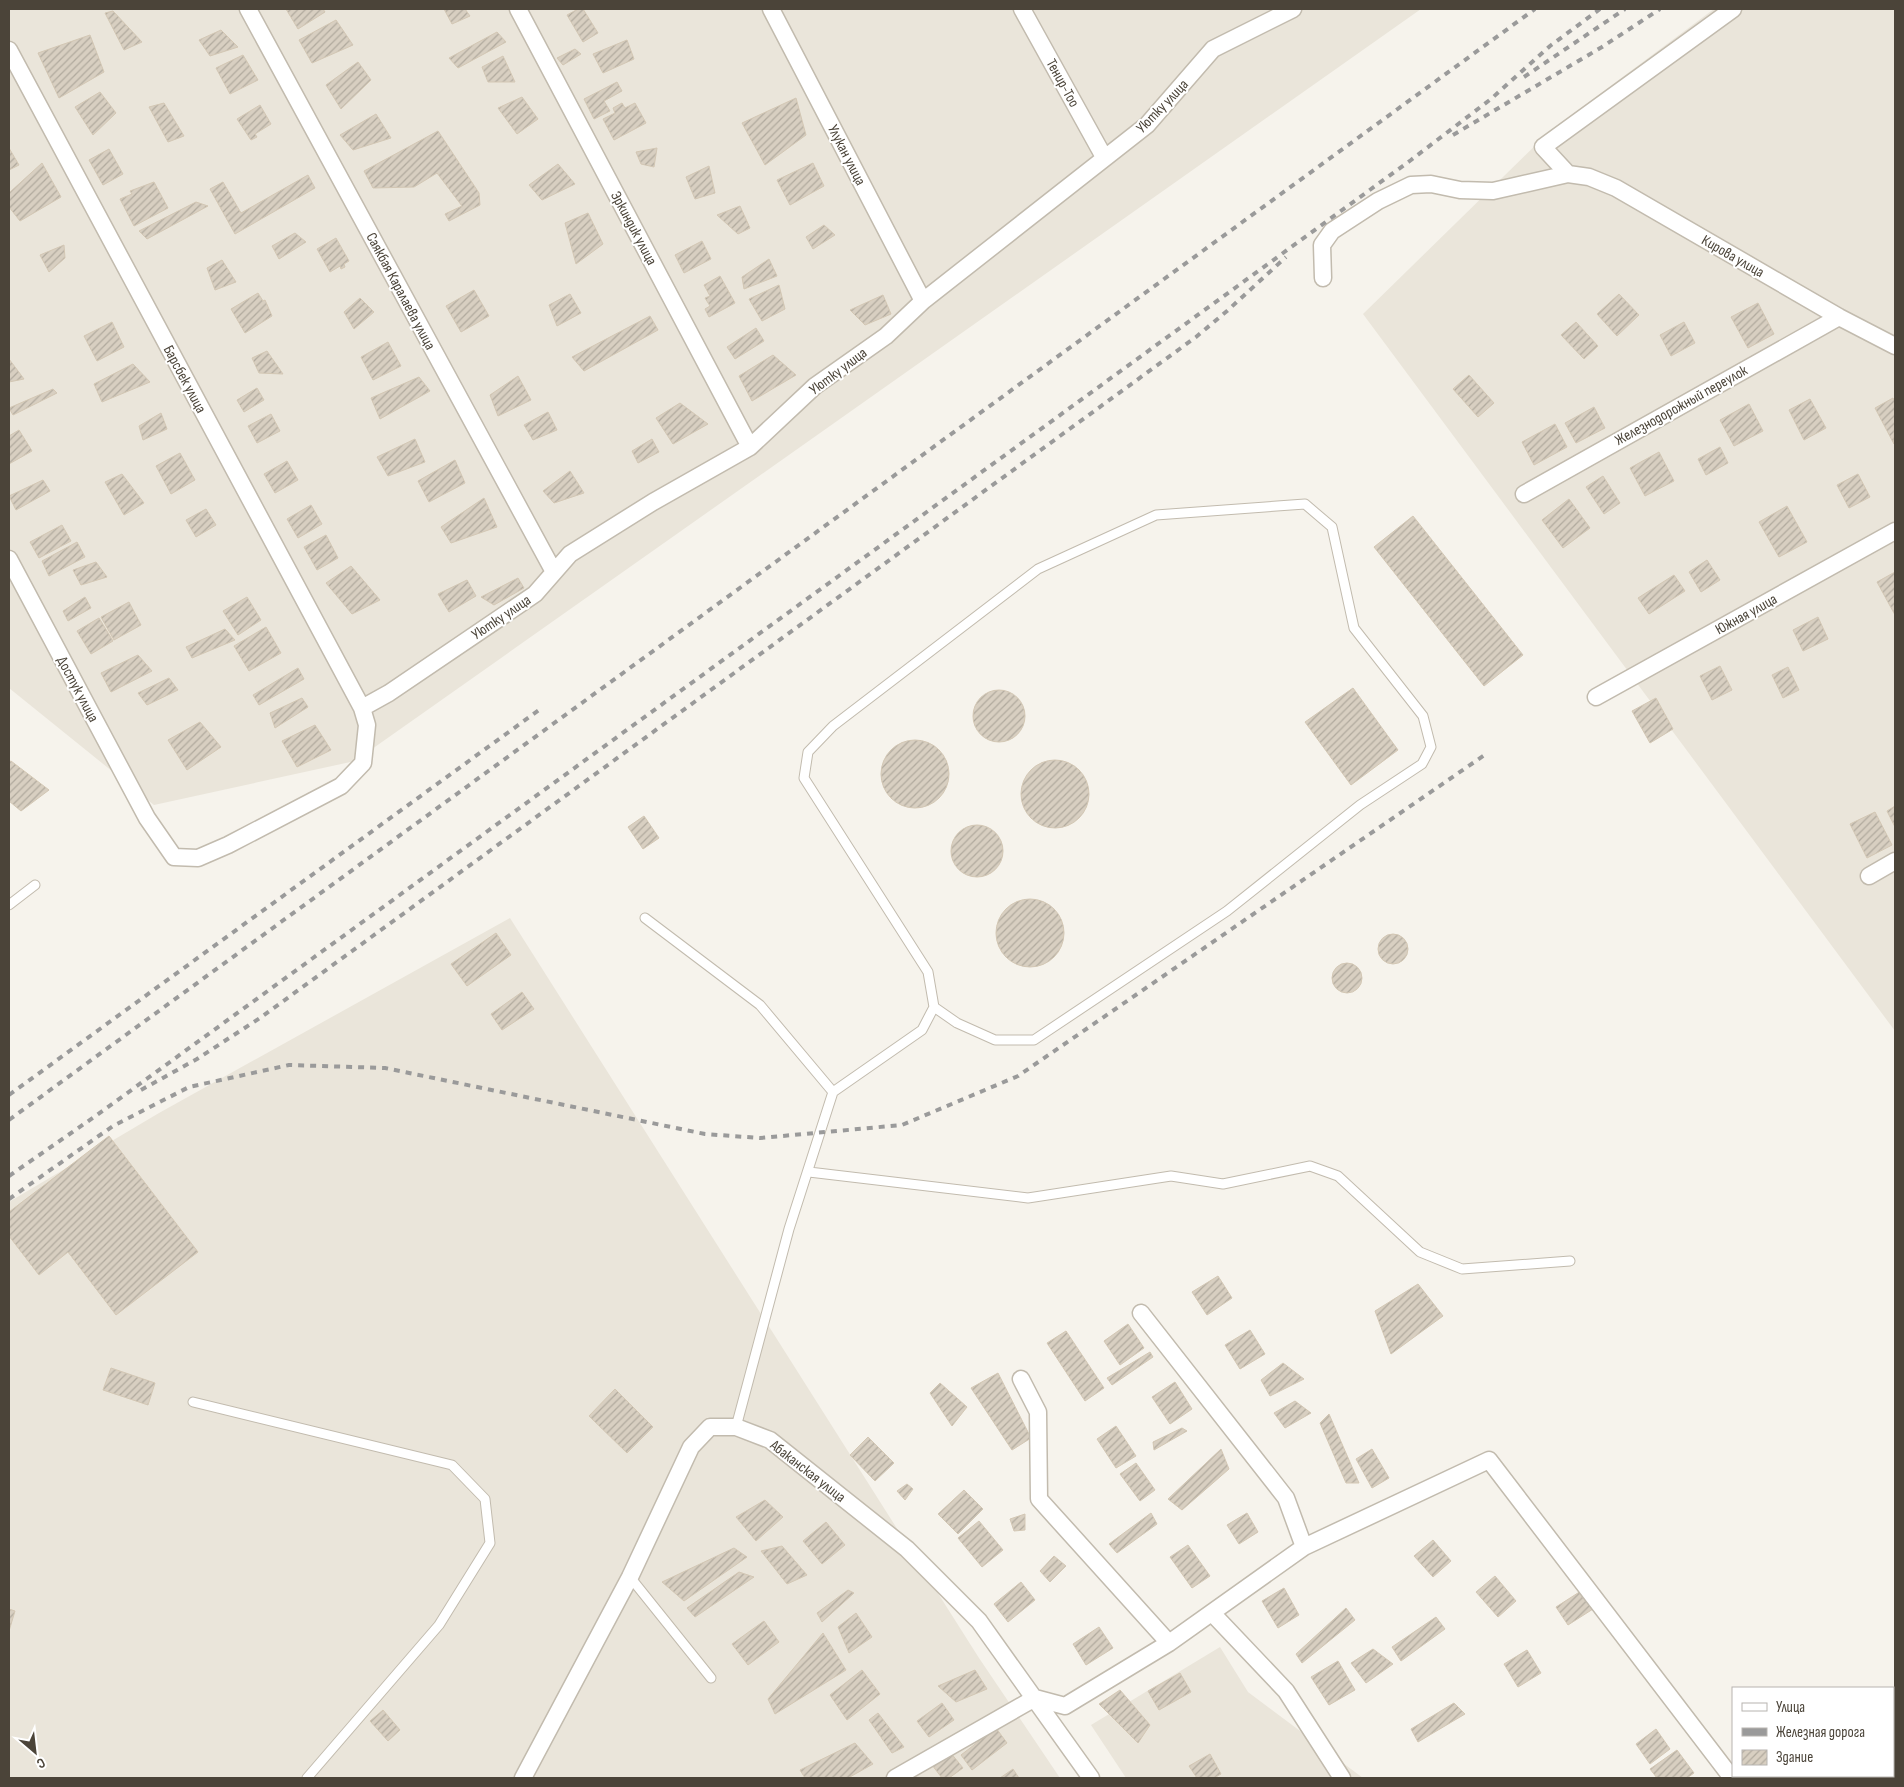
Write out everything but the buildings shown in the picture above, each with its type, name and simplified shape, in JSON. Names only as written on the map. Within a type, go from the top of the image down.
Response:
[{"type":"street","name":"Саякбая Каралаева улица","points":[[248,9],[554,572]]},
{"type":"street","name":"Эркиндик улица","points":[[518,9],[750,447]]},
{"type":"street","name":"Улукан улица","points":[[771,9],[923,301]]},
{"type":"street","name":"Тенир-Тоо","points":[[1022,9],[1104,158]]},
{"type":"street","name":"Уютку улица","points":[[362,708],[389,693],[534,594],[570,554],[653,502],[750,447],[815,386],[886,336],[923,301],[1147,125],[1214,48],[1293,9]]},
{"type":"street","points":[[1568,174],[1543,147],[1733,9]]},
{"type":"street","name":"Барсбек улица","points":[[9,50],[362,708],[367,725],[363,763],[341,786],[228,845],[198,858],[174,857],[147,818]]},
{"type":"street","points":[[1323,278],[1322,245],[1332,231],[1378,201],[1411,185],[1431,184],[1460,190],[1493,191],[1568,174]]},
{"type":"street","name":"Кирова улица","points":[[1568,174],[1589,177],[1616,188],[1839,317],[1895,346]]},
{"type":"street","name":"Железнодорожный переулок","points":[[1524,494],[1839,317]]},
{"type":"street","name":"Южная улица","points":[[1596,698],[1895,531]]},
{"type":"street","name":"Достук улица","points":[[9,559],[147,818]]},
{"type":"street","points":[[1869,876],[1895,862]]},
{"type":"street","points":[[1141,1313],[1286,1498],[1304,1547]]},
{"type":"street","points":[[1021,1379],[1038,1412],[1039,1499],[1169,1643]]},
{"type":"street","name":"Абаканская улица","points":[[523,1778],[630,1577],[692,1447],[710,1427],[736,1426],[770,1440],[907,1549],[979,1621],[1036,1698],[1091,1778]]},
{"type":"street","points":[[895,1778],[1036,1698],[1065,1706],[1169,1643],[1304,1547],[1489,1460],[1732,1778]]},
{"type":"street","points":[[1212,1613],[1286,1691],[1342,1778]]},
{"type":"lane","points":[[736,1426],[789,1229],[809,1172],[833,1092],[922,1030],[934,1007],[928,972],[804,778],[808,752],[833,726],[1038,569],[1156,515],[1305,504],[1332,527],[1354,628],[1423,716],[1431,747],[1422,764],[1360,805],[1227,911],[1034,1040],[995,1040],[957,1023],[934,1007]]},
{"type":"lane","points":[[9,905],[35,886]]},
{"type":"lane","points":[[645,918],[760,1005],[833,1092]]},
{"type":"lane","points":[[809,1172],[1028,1198],[1172,1176],[1223,1184],[1310,1166],[1338,1176],[1420,1252],[1462,1269],[1570,1261]]},
{"type":"lane","points":[[193,1402],[452,1465],[485,1500],[490,1543],[439,1625],[307,1778]]},
{"type":"lane","points":[[630,1577],[711,1678]]},
{"type":"shaded area","points":[[9,9],[1421,9],[355,761],[154,805],[9,688]]},
{"type":"shaded area","points":[[1714,9],[1895,9],[1895,1031],[1363,314],[1550,131]]},
{"type":"shaded area","points":[[510,918],[979,1658],[1060,1778],[9,1778],[9,1202],[159,1113]]},
{"type":"shaded area","points":[[1220,1647],[1248,1692],[1363,1778],[1126,1778],[1091,1725]]},
{"type":"railway","points":[[9,1120],[1535,9]]},
{"type":"railway","points":[[9,1176],[97,1115],[1411,160],[1491,99],[1550,46],[1600,9]]},
{"type":"railway","points":[[1524,77],[1625,9]]},
{"type":"railway","points":[[1453,135],[1602,47],[1660,9]]},
{"type":"railway","points":[[141,1090],[197,1059],[260,1018],[1196,337],[1286,257]]},
{"type":"railway","points":[[9,1095],[539,710]]},
{"type":"railway","points":[[9,1199],[113,1126],[189,1087],[289,1065],[385,1068],[705,1134],[760,1138],[902,1125],[1018,1076],[1486,754]]}]
